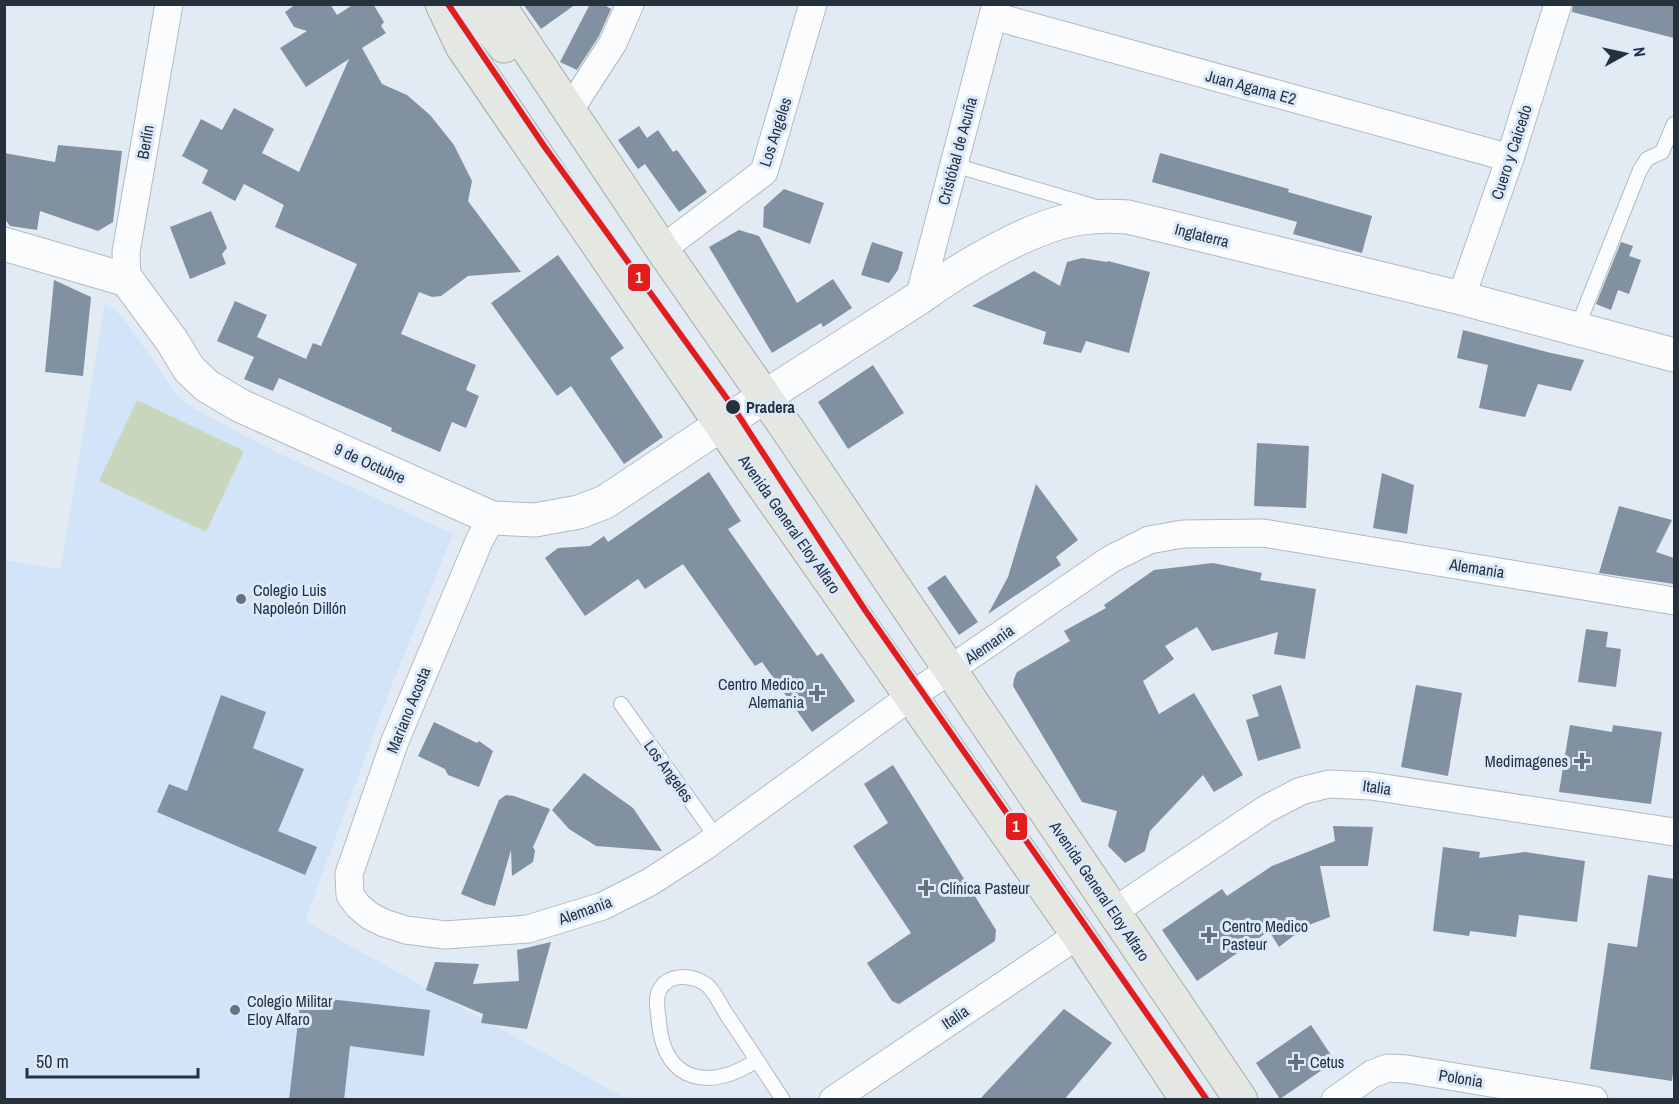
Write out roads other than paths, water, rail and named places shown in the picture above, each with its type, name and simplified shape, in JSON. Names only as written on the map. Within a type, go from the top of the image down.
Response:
[{"type":"main road","points":[[418,4],[462,46]]},
{"type":"main road","name":"Avenida General Eloy Alfaro","points":[[471,5],[462,46],[753,471],[1078,935],[1187,1100]]},
{"type":"main road","name":"Avenida General Eloy Alfaro","points":[[471,5],[561,100],[765,396],[1241,1100]]},
{"type":"street","name":"Berlín","points":[[128,280],[126,252],[169,4]]},
{"type":"street","points":[[561,100],[613,43],[630,4]]},
{"type":"street","name":"Los Angeles","points":[[662,249],[764,172],[813,4]]},
{"type":"street","name":"Cuero y Caicedo","points":[[1461,298],[1510,158],[1558,4]]},
{"type":"street","name":"Juan Agama E2","points":[[994,10],[1510,158]]},
{"type":"street","name":"Cristóbal de Acuña","points":[[920,298],[994,10]]},
{"type":"street","name":"Inglaterra","points":[[765,396],[920,298],[949,276],[1028,235],[1079,218],[1128,217],[1461,298],[1674,355]]},
{"type":"street","points":[[4,244],[128,280]]},
{"type":"street","name":"9 de Octubre","points":[[128,280],[172,341],[189,369],[207,386],[241,406],[492,518],[535,520],[579,512],[605,502],[765,396]]},
{"type":"street","name":"Mariano Acosta","points":[[358,906],[350,895],[349,874],[356,852],[415,690],[480,539],[492,518]]},
{"type":"street","name":"Alemania","points":[[358,906],[384,923],[406,930],[435,934],[528,929],[603,906],[650,882],[717,838],[910,697],[1111,559],[1149,540],[1183,534],[1263,533],[1674,601]]},
{"type":"street","name":"Italia","points":[[1113,912],[1266,809],[1301,791],[1329,784],[1371,786],[1674,832]]},
{"type":"street","name":"Italia","points":[[832,1100],[1078,935]]},
{"type":"street","name":"Polonia","points":[[1335,1100],[1372,1074],[1388,1068],[1407,1069],[1521,1094],[1594,1100]]},
{"type":"lane","points":[[1579,329],[1583,313],[1640,170],[1647,159],[1662,152],[1674,124]]},
{"type":"lane","points":[[954,165],[1128,217]]},
{"type":"lane","name":"Los Angeles","points":[[621,704],[717,838]]},
{"type":"lane","points":[[757,1060],[744,1069],[727,1076],[710,1080],[690,1076],[672,1062],[660,1037],[657,1002],[659,991],[667,981],[679,977],[693,977],[708,986],[757,1060],[783,1100]]},
{"type":"place","name":"Pradera","points":[[733,407]]},
{"type":"place","name":"Colegio Luis Napoleón Dillón","points":[[241,599]]},
{"type":"place","name":"Centro Medico Alemania","points":[[817,693]]},
{"type":"place","name":"Medimagenes","points":[[1582,761]]},
{"type":"place","name":"Clínica Pasteur","points":[[926,888]]},
{"type":"place","name":"Centro Medico Pasteur","points":[[1209,935]]},
{"type":"place","name":"Colegio Militar Eloy Alfaro","points":[[235,1010]]},
{"type":"place","name":"Cetus","points":[[1296,1062]]}]
